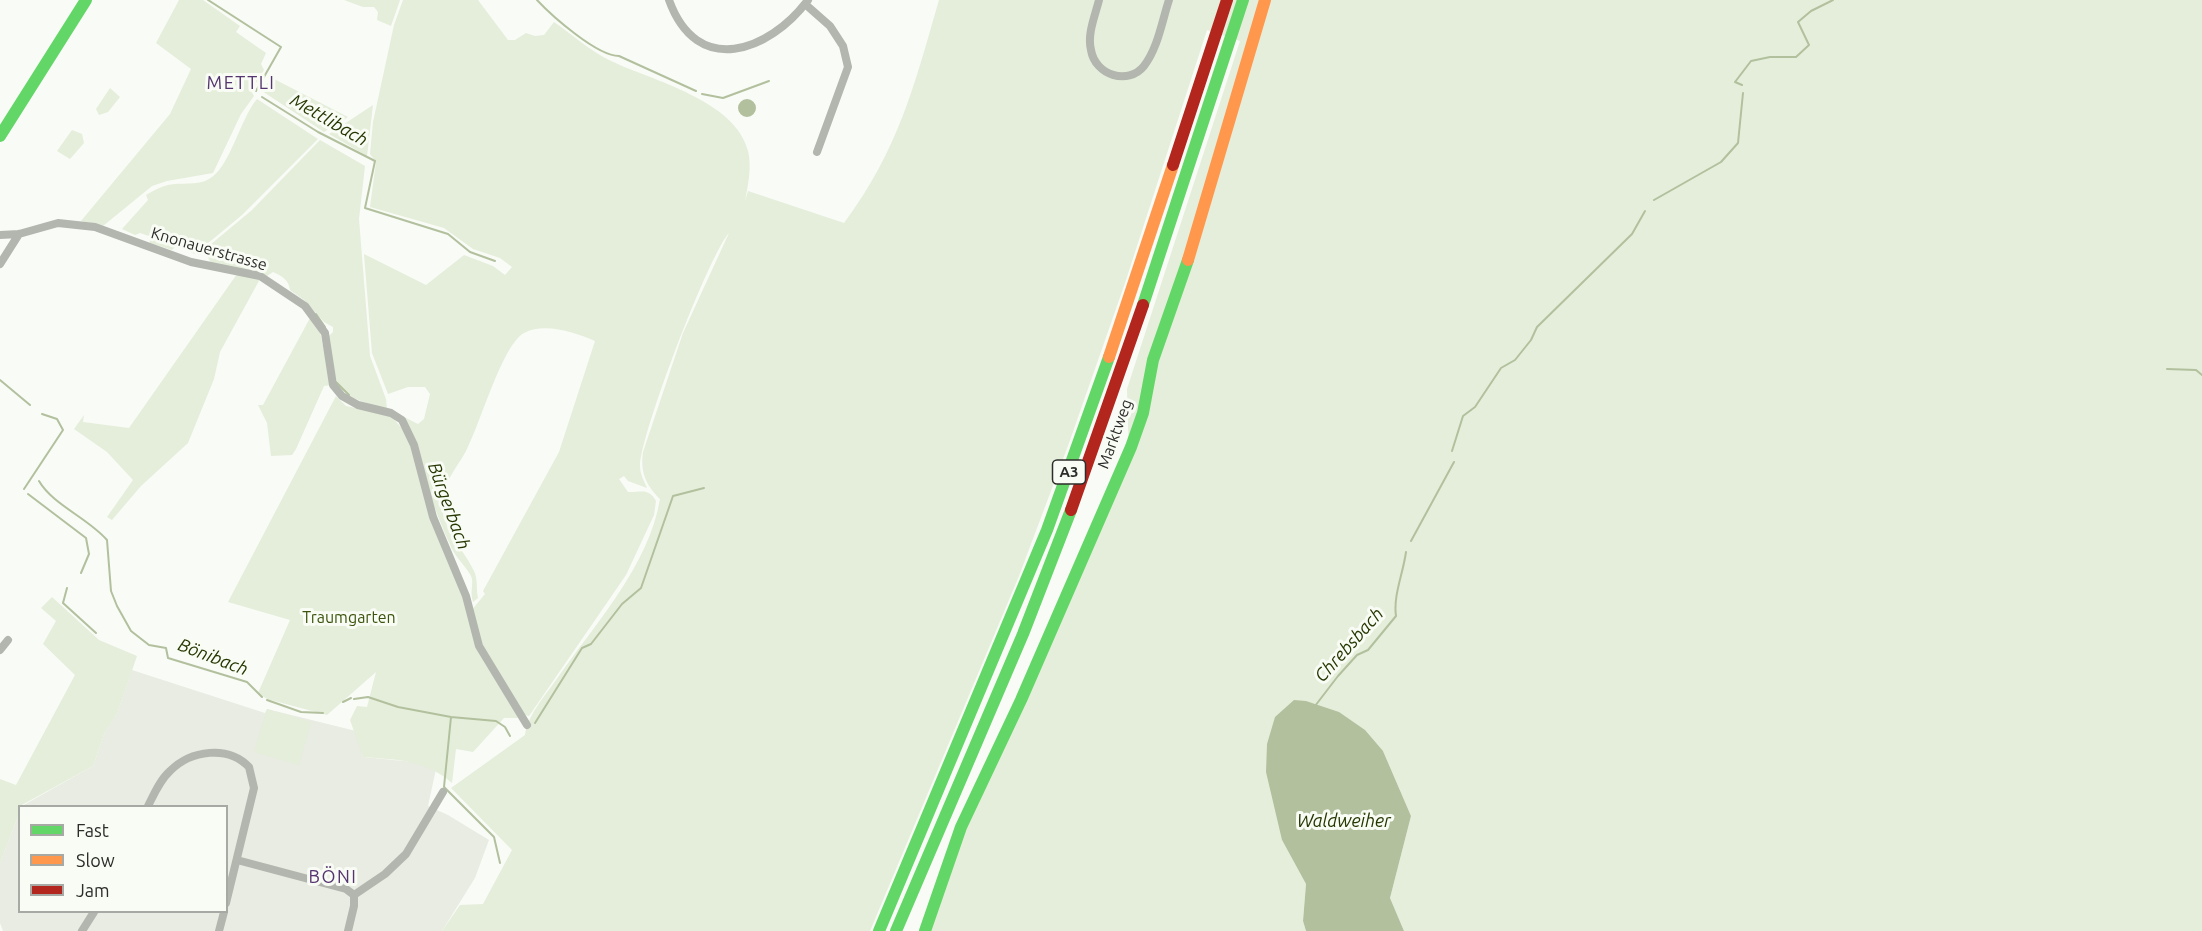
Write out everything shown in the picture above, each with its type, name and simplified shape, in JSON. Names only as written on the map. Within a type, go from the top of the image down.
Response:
[{"type":"main road","points":[[0,136],[86,0]]},
{"type":"main road","name":"A3","points":[[879,931],[1047,530],[1124,316],[1227,0]]},
{"type":"main road","name":"A3","points":[[896,931],[1039,592],[1078,492],[1136,329],[1243,0]]},
{"type":"main road","name":"Marktweg","points":[[926,931],[961,827],[1021,700],[1133,441],[1143,413],[1153,360],[1200,224],[1264,0]]},
{"type":"street","points":[[669,0],[678,20],[694,38],[709,47],[724,51],[743,48],[764,38],[807,2],[830,26],[843,46],[848,67],[817,152]]},
{"type":"street","points":[[1099,0],[1090,36],[1090,51],[1095,62],[1105,72],[1120,77],[1132,75],[1143,67],[1152,54],[1169,0]]},
{"type":"street","name":"Knonauerstrasse","points":[[0,235],[19,234],[58,223],[95,226],[191,262],[260,276],[305,306],[325,333],[333,385],[342,396],[358,405],[391,412],[402,420],[414,445],[434,516],[466,596],[478,646],[527,725]]},
{"type":"street","points":[[0,264],[19,234]]},
{"type":"street","points":[[0,650],[8,640]]},
{"type":"street","points":[[149,805],[171,770],[187,758],[213,752],[238,758],[249,767],[254,788],[228,895]]},
{"type":"street","points":[[354,895],[385,874],[406,854],[443,792]]},
{"type":"street","points":[[237,860],[346,889],[354,895]]},
{"type":"street","points":[[348,931],[354,906],[354,895]]},
{"type":"street","points":[[82,931],[93,913]]},
{"type":"street","points":[[219,931],[224,913]]},
{"type":"shaded area","points":[[132,670],[265,713],[267,709],[356,731],[363,757],[413,762],[436,769],[428,806],[448,815],[489,840],[475,878],[442,931],[3,931],[0,923],[0,863],[18,817],[18,913],[228,913],[228,805],[24,805],[93,766],[105,732],[117,714]]},
{"type":"green space","points":[[179,0],[203,0],[240,26],[236,32],[266,53],[261,64],[264,70],[251,91],[254,96],[241,114],[213,173],[152,186],[103,226],[81,221],[170,114],[191,69],[156,43]]},
{"type":"green space","points":[[344,0],[400,0],[391,26],[377,20],[378,12],[374,7],[363,7]]},
{"type":"green space","name":"Traumgarten","points":[[403,0],[478,0],[508,40],[515,40],[526,33],[535,36],[544,35],[554,22],[603,57],[690,94],[727,118],[740,133],[748,151],[750,170],[745,201],[748,191],[844,223],[863,196],[892,143],[912,89],[939,0],[2202,0],[2202,931],[1404,931],[1390,898],[1411,816],[1383,751],[1282,840],[1306,884],[1303,921],[1306,931],[930,931],[969,820],[1129,462],[1127,389],[1240,41],[1207,30],[1125,283],[1069,443],[1019,576],[870,931],[442,931],[460,905],[483,904],[512,850],[451,788],[525,735],[529,720],[537,706],[618,594],[644,548],[654,524],[660,499],[645,478],[642,466],[643,452],[683,333],[729,233],[719,248],[692,308],[651,419],[643,448],[640,466],[647,488],[628,481],[624,476],[619,479],[628,492],[647,492],[653,497],[656,501],[654,515],[626,575],[529,716],[517,713],[518,718],[504,718],[473,752],[456,749],[452,783],[442,775],[421,765],[399,760],[363,757],[350,720],[357,706],[367,707],[376,672],[327,715],[267,699],[258,693],[290,620],[228,602],[336,396],[346,406],[390,415],[407,434],[432,518],[471,611],[485,594],[483,591],[559,452],[595,341],[560,330],[541,328],[532,330],[516,340],[500,369],[472,439],[451,475],[442,501],[449,529],[475,574],[478,598],[473,602],[471,576],[454,553],[438,517],[404,417],[418,424],[424,419],[430,394],[425,387],[408,387],[388,394],[372,353],[364,254],[426,285],[464,255],[493,266],[505,275],[512,267],[500,258],[473,249],[444,228],[370,207],[376,162],[370,154],[373,122],[394,25]]},
{"type":"green space","points":[[271,78],[348,117],[324,132],[262,91]]},
{"type":"green space","points":[[110,88],[120,97],[108,112],[99,115],[96,109]]},
{"type":"green space","points":[[257,99],[318,139],[242,215],[195,254],[176,246],[172,250],[150,243],[149,236],[140,233],[135,235],[122,229],[148,200],[146,195],[168,185],[205,181],[216,173],[223,165],[245,118]]},
{"type":"green space","points":[[373,105],[367,156],[329,134]]},
{"type":"green space","points":[[72,130],[82,134],[84,143],[70,159],[57,151]]},
{"type":"green space","points":[[320,140],[365,166],[359,219],[370,356],[386,399],[387,409],[356,399],[340,387],[333,368],[329,336],[333,332],[333,327],[324,322],[304,300],[290,290],[284,279],[273,272],[267,276],[211,263],[204,250],[252,210]]},
{"type":"green space","points":[[237,274],[260,279],[220,352],[214,379],[188,443],[141,486],[112,520],[107,517],[133,480],[107,452],[74,429],[84,415],[83,422],[129,428]]},
{"type":"green space","points":[[310,318],[319,328],[332,385],[324,386],[292,455],[271,456],[267,423],[258,405],[263,405]]},
{"type":"green space","points":[[52,597],[99,640],[137,656],[117,714],[105,732],[93,766],[18,805],[18,817],[0,863],[0,779],[16,785],[75,675],[43,644],[56,621],[41,608]]},
{"type":"green space","points":[[267,709],[311,722],[299,765],[254,752]]},
{"type":"water","points":[[747,99],[753,102],[756,108],[753,114],[747,117],[741,114],[738,108],[741,102]]},
{"type":"water","name":"Waldweiher","points":[[1294,700],[1306,701],[1339,712],[1365,730],[1383,751],[1411,816],[1390,898],[1404,931],[1306,931],[1303,921],[1306,884],[1282,840],[1266,772],[1267,744],[1275,717]]},
{"type":"waterway","name":"Mettlibach","points":[[208,0],[281,47],[256,91]]},
{"type":"waterway","points":[[537,0],[564,25],[599,50],[619,56],[696,91]]},
{"type":"waterway","name":"Chrebsbach","points":[[1742,85],[1735,82],[1751,61],[1770,57],[1796,57],[1809,45],[1798,22],[1811,11],[1833,0]]},
{"type":"waterway","points":[[702,94],[723,98],[769,81]]},
{"type":"waterway","name":"Chrebsbach","points":[[1654,200],[1721,162],[1738,143],[1743,93]]},
{"type":"waterway","name":"Mettlibach","points":[[262,97],[318,132],[375,161],[365,208],[448,234],[470,252],[495,261]]},
{"type":"waterway","name":"Chrebsbach","points":[[1452,451],[1463,416],[1475,407],[1501,368],[1515,360],[1531,340],[1537,327],[1632,234],[1645,211]]},
{"type":"waterway","name":"Bürgerbach","points":[[316,314],[325,327]]},
{"type":"waterway","points":[[2167,369],[2196,370],[2202,375]]},
{"type":"waterway","name":"Bönibach","points":[[0,380],[30,405]]},
{"type":"waterway","name":"Bürgerbach","points":[[336,382],[349,395]]},
{"type":"waterway","name":"Bönibach","points":[[24,489],[63,430],[57,419],[42,414]]},
{"type":"waterway","name":"Chrebsbach","points":[[1411,541],[1454,462]]},
{"type":"waterway","name":"Bönibach","points":[[39,481],[53,497],[107,540],[111,591],[131,631],[149,645],[166,648],[168,658],[247,682],[262,697]]},
{"type":"waterway","name":"Bönibach","points":[[535,723],[582,648],[591,644],[622,604],[641,588],[673,496],[704,488]]},
{"type":"waterway","name":"Bönibach","points":[[28,494],[86,538],[89,554],[81,573]]},
{"type":"waterway","name":"Chrebsbach","points":[[1315,706],[1338,676],[1357,655],[1368,650],[1396,616],[1397,593],[1406,552]]},
{"type":"waterway","name":"Bönibach","points":[[67,588],[63,603],[96,633]]},
{"type":"waterway","name":"Bönibach","points":[[354,699],[368,697],[398,707],[451,717],[496,721],[505,727],[510,736]]},
{"type":"waterway","name":"Bönibach","points":[[343,702],[351,698]]},
{"type":"waterway","name":"Bönibach","points":[[267,700],[301,712],[323,713]]},
{"type":"waterway","points":[[451,717],[444,787],[494,837],[500,863]]},
{"type":"traffic: fast","points":[[0,136],[86,0]]},
{"type":"traffic: fast","points":[[1143,305],[1243,0]]},
{"type":"traffic: fast","points":[[925,931],[961,827],[1021,700],[1131,447],[1143,413],[1153,360],[1188,260]]},
{"type":"traffic: fast","points":[[879,931],[1047,530],[1109,357]]},
{"type":"traffic: fast","points":[[896,931],[1023,634],[1071,510]]},
{"type":"traffic: slow","points":[[1188,260],[1265,0]]},
{"type":"traffic: slow","points":[[1109,357],[1173,165]]},
{"type":"traffic: jam","points":[[1173,165],[1227,0]]},
{"type":"traffic: jam","points":[[1071,510],[1143,305]]},
{"type":"district","name":"METTLI","points":[[241,83]]},
{"type":"district","name":"BÖNI","points":[[333,877]]}]
